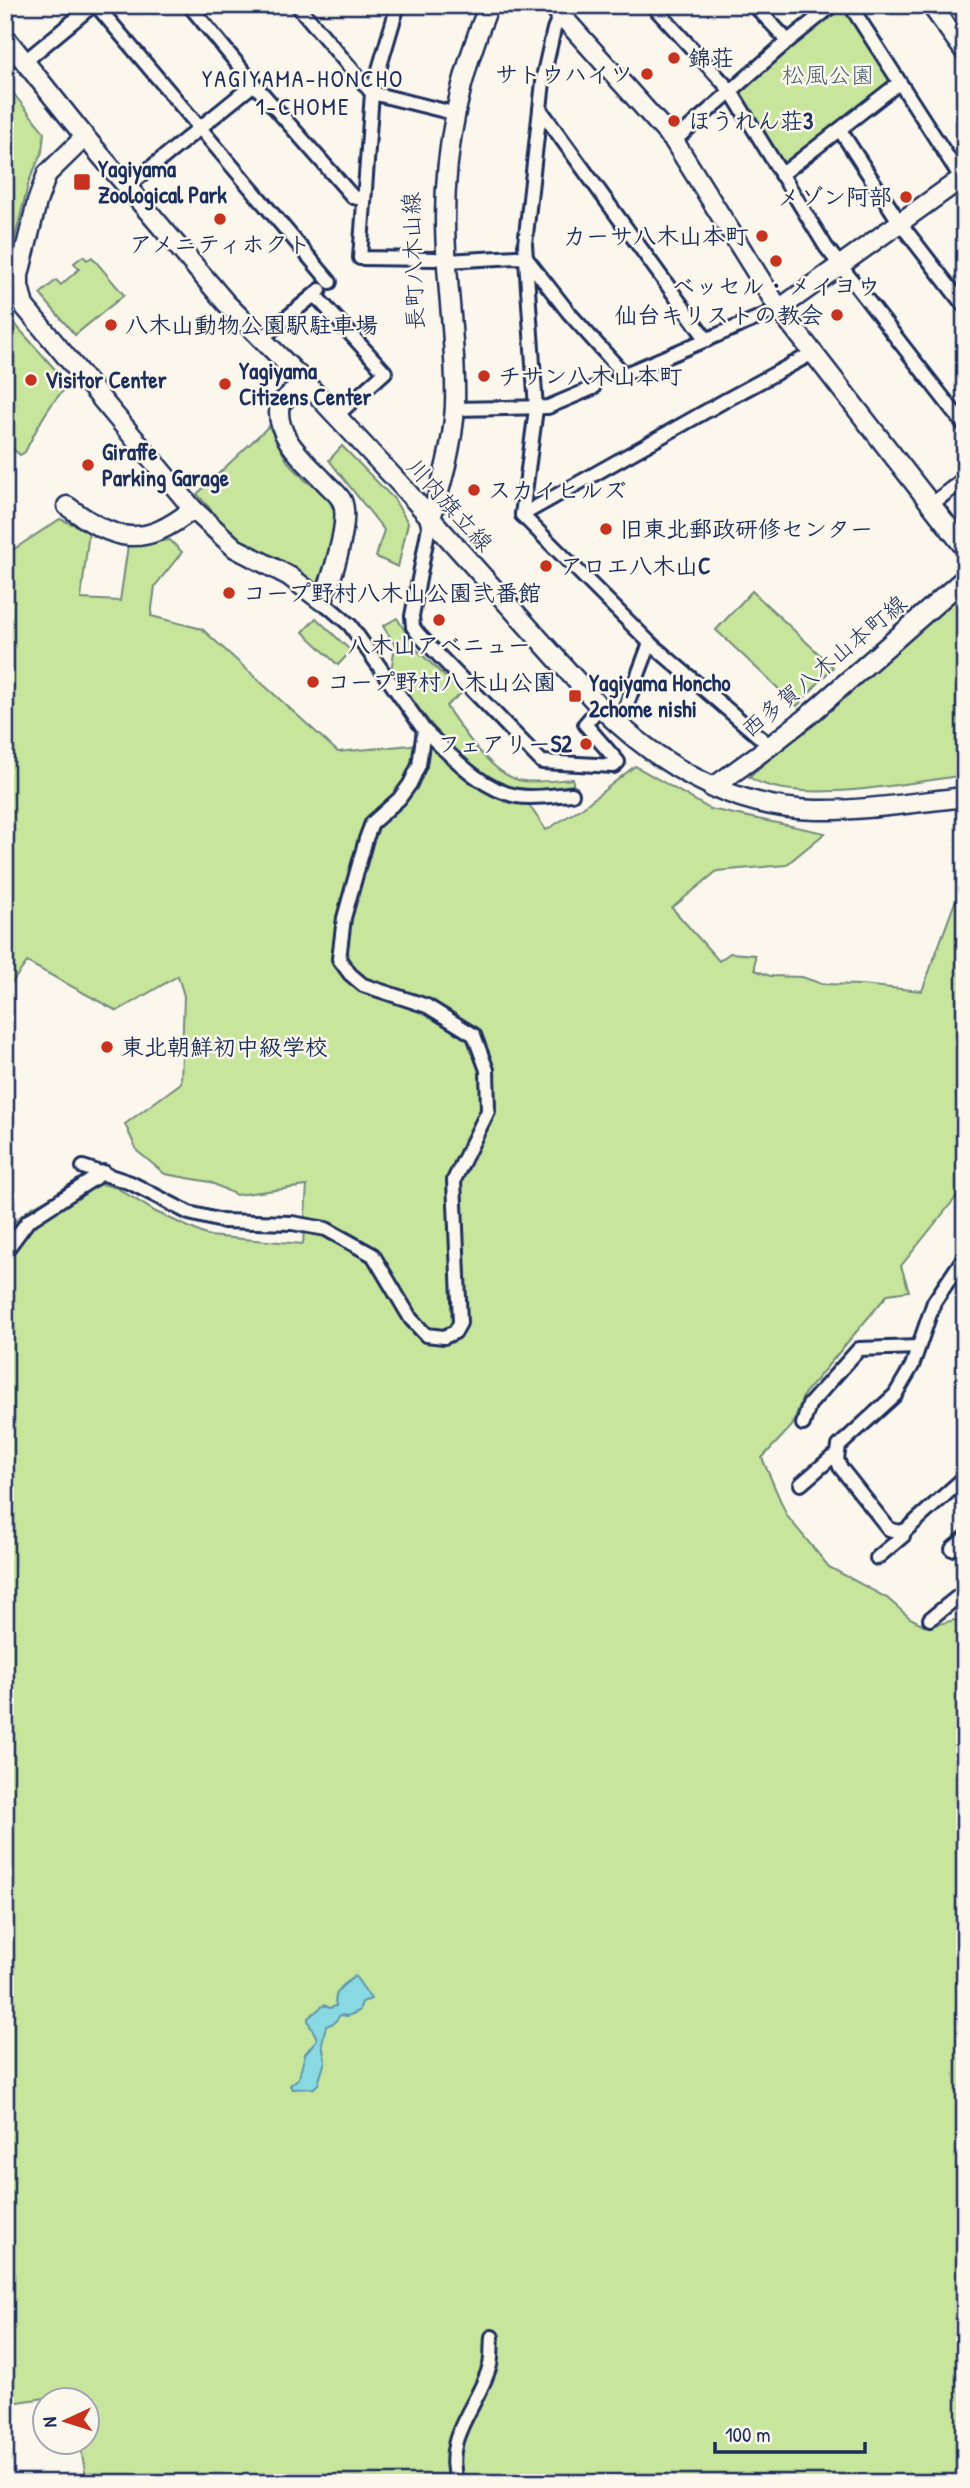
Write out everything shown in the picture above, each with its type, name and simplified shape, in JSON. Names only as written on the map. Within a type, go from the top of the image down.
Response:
[{"type":"street","points":[[24,62],[95,5],[333,280],[261,339]]},
{"type":"street","points":[[189,5],[353,197],[363,200]]},
{"type":"street","points":[[296,5],[372,93],[445,111]]},
{"type":"street","name":"長町八木山線","points":[[430,520],[444,381],[435,179],[445,111],[465,37],[477,5]]},
{"type":"street","points":[[489,5],[478,31],[455,114],[440,260],[455,381],[455,409],[447,468],[430,520],[412,616],[413,627],[542,762],[614,766],[618,762],[585,724],[600,707]]},
{"type":"street","points":[[652,5],[730,90],[839,266],[965,426]]},
{"type":"street","points":[[754,5],[788,41]]},
{"type":"street","points":[[674,141],[730,90],[833,5]]},
{"type":"street","points":[[396,7],[372,93],[359,258],[526,258],[620,376],[779,309],[963,180],[850,5]]},
{"type":"street","points":[[932,5],[965,52]]},
{"type":"street","points":[[522,515],[536,409],[526,258],[529,191],[547,58],[559,8]]},
{"type":"street","points":[[559,8],[674,141],[779,309],[965,548]]},
{"type":"street","name":"川内旗立線","points":[[5,37],[85,137],[218,293],[399,483],[617,724],[669,765],[712,788],[785,808],[837,810],[965,797]]},
{"type":"street","points":[[781,175],[899,83]]},
{"type":"street","points":[[127,187],[254,84]]},
{"type":"street","points":[[540,109],[707,340]]},
{"type":"street","points":[[840,130],[900,223],[965,306]]},
{"type":"street","points":[[85,137],[55,166],[42,185],[19,275],[21,297],[29,314],[193,509],[235,548],[289,576],[350,625],[424,730],[488,784],[502,791],[517,796],[572,794]]},
{"type":"street","points":[[315,295],[385,372],[336,416]]},
{"type":"street","points":[[522,515],[813,354]]},
{"type":"street","points":[[304,381],[280,404],[279,421],[291,445],[335,492],[344,508],[344,522],[332,580],[322,601]]},
{"type":"street","points":[[455,409],[536,409],[548,407],[593,388]]},
{"type":"street","points":[[931,505],[965,478]]},
{"type":"street","points":[[67,506],[106,531],[141,536],[163,530],[193,509]]},
{"type":"street","points":[[522,515],[650,643],[770,746]]},
{"type":"street","name":"西多賀八木山本町線","points":[[712,788],[808,716],[965,578]]},
{"type":"street","points":[[617,724],[650,643]]},
{"type":"street","points":[[82,1167],[131,1183],[189,1213],[222,1221],[292,1223],[326,1229],[373,1255],[411,1319],[426,1335],[444,1337],[455,1332],[460,1323],[460,1292],[456,1257],[454,1180],[488,1111],[487,1070],[474,1035],[428,1006],[363,985],[349,974],[339,958],[344,918],[366,839],[372,823],[399,799],[410,784],[419,765],[424,730]]},
{"type":"street","points":[[5,1252],[28,1221],[104,1172]]},
{"type":"street","points":[[904,1531],[889,1529],[840,1467],[837,1456],[839,1446],[895,1395],[912,1366],[934,1302],[964,1257]]},
{"type":"street","points":[[803,1424],[809,1405],[859,1349],[918,1347]]},
{"type":"street","points":[[801,1484],[831,1458],[837,1456]]},
{"type":"street","points":[[877,1558],[965,1477]]},
{"type":"street","points":[[952,1549],[965,1538]]},
{"type":"street","points":[[930,1619],[964,1592]]},
{"type":"street","points":[[457,2483],[452,2456],[455,2442],[489,2365],[492,2337]]},
{"type":"green space","name":"松風公園","points":[[837,5],[846,5],[895,83],[783,170],[735,90]]},
{"type":"green space","name":"Yagiyama Zoological Park","points":[[5,83],[44,132],[42,152],[29,181],[5,278]]},
{"type":"green space","points":[[83,256],[87,260],[92,257],[124,295],[75,335],[40,294],[56,280],[61,285],[79,269],[74,263]]},
{"type":"green space","points":[[5,313],[69,385],[49,408],[25,452],[20,455],[5,442]]},
{"type":"green space","points":[[269,426],[287,461],[306,481],[327,495],[335,513],[327,574],[322,583],[313,586],[239,541],[197,494]]},
{"type":"green space","points":[[342,446],[394,499],[408,523],[398,567],[376,557],[384,530],[329,460]]},
{"type":"green space","points":[[60,519],[89,531],[81,599],[120,601],[128,545],[170,540],[182,552],[155,586],[151,616],[202,629],[338,752],[432,743],[527,802],[546,830],[583,807],[635,766],[710,809],[825,833],[786,865],[717,871],[672,908],[719,961],[730,953],[755,955],[755,970],[770,976],[802,977],[822,984],[922,991],[955,902],[965,902],[965,1186],[901,1266],[909,1291],[888,1294],[804,1394],[792,1426],[762,1458],[787,1516],[829,1567],[887,1598],[910,1618],[928,1627],[954,1620],[965,1625],[965,2483],[87,2483],[82,2456],[102,2456],[102,2386],[32,2386],[32,2400],[5,2404],[5,1230],[29,1209],[83,1179],[117,1188],[156,1212],[208,1236],[303,1244],[307,1186],[236,1195],[210,1182],[165,1174],[137,1151],[125,1124],[181,1083],[184,996],[178,976],[117,1011],[27,962],[5,992],[5,555]]},
{"type":"green space","points":[[965,589],[965,775],[885,787],[823,791],[769,786],[749,777]]},
{"type":"green space","points":[[752,591],[833,667],[797,706],[716,630]]},
{"type":"green space","points":[[316,618],[351,651],[338,665],[303,632]]},
{"type":"green space","points":[[397,618],[415,648],[462,693],[446,706],[469,739],[490,762],[512,778],[542,782],[573,779],[573,785],[532,790],[507,787],[491,780],[459,754],[428,720],[391,672],[395,645],[383,626]]},
{"type":"water","points":[[355,1976],[371,1999],[362,2002],[359,2011],[348,2016],[340,2015],[334,2023],[326,2026],[322,2043],[325,2061],[318,2084],[314,2088],[292,2089],[290,2085],[299,2078],[305,2054],[317,2039],[308,2018],[324,2005],[330,2008],[336,2006],[338,1992]]},
{"type":"place","name":"錦荘","points":[[674,58]]},
{"type":"place","name":"サトウハイツ","points":[[647,74]]},
{"type":"place","name":"ほうれん荘3","points":[[674,121]]},
{"type":"place","name":"Yagiyama Zoological Park","points":[[82,182]]},
{"type":"place","name":"メゾン阿部","points":[[906,197]]},
{"type":"place","name":"アメニティホクト","points":[[220,219]]},
{"type":"place","name":"カーサ八木山本町","points":[[762,236]]},
{"type":"place","name":"ベッセル・メイヨウ","points":[[776,261]]},
{"type":"place","name":"仙台キリストの教会","points":[[837,315]]},
{"type":"place","name":"八木山動物公園駅駐車場","points":[[111,325]]},
{"type":"place","name":"チサン八木山本町","points":[[484,376]]},
{"type":"place","name":"Visitor Center","points":[[31,380]]},
{"type":"place","name":"Yagiyama Citizens Center","points":[[225,384]]},
{"type":"place","name":"Giraffe Parking Garage","points":[[88,465]]},
{"type":"place","name":"スカイヒルズ","points":[[474,490]]},
{"type":"place","name":"旧東北郵政研修センター","points":[[606,529]]},
{"type":"place","name":"アロエ八木山C","points":[[546,566]]},
{"type":"place","name":"コープ野村八木山公園弐番館","points":[[229,593]]},
{"type":"place","name":"八木山アベニュー","points":[[439,620]]},
{"type":"place","name":"コープ野村八木山公園","points":[[313,682]]},
{"type":"place","name":"Yagiyama Honcho 2chome nishi","points":[[575,696]]},
{"type":"place","name":"フェアリーS2","points":[[586,744]]},
{"type":"place","name":"東北朝鮮初中級学校","points":[[107,1047]]},
{"type":"district","name":"YAGIYAMA-HONCHO 1-CHOME","points":[[303,93]]}]
